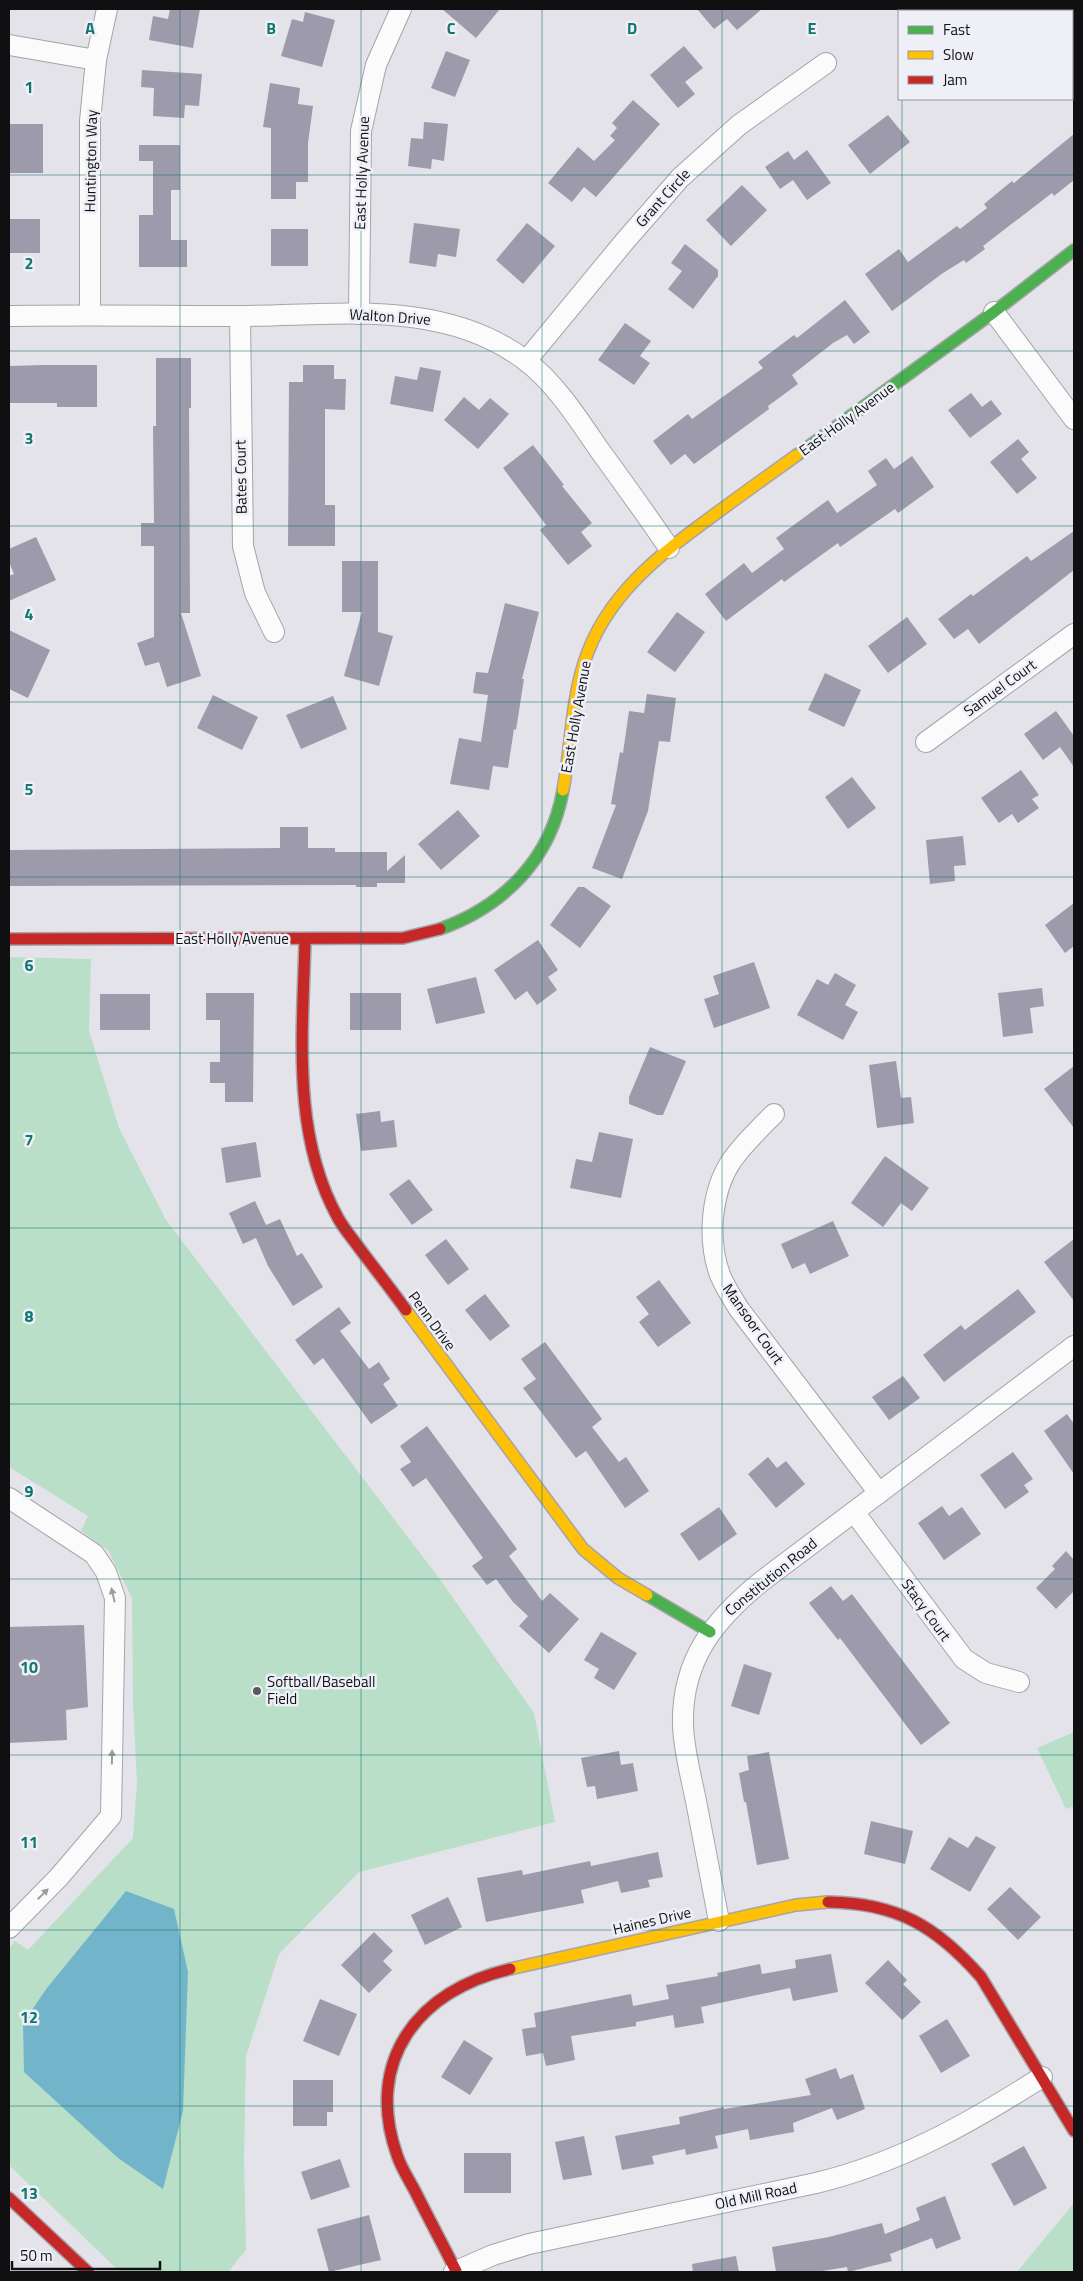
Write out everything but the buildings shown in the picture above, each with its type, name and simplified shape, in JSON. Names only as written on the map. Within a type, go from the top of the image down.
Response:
[{"type":"street","name":"Huntington Way","points":[[90,315],[90,120],[96,60],[107,9]]},
{"type":"street","name":"East Holly Avenue","points":[[359,314],[361,131],[376,65],[400,9]]},
{"type":"street","points":[[9,45],[96,60]]},
{"type":"street","name":"Grant Circle","points":[[526,361],[625,240],[680,178],[739,125],[826,63]]},
{"type":"street","name":"East Holly Avenue","points":[[9,939],[402,938],[440,931],[480,913],[515,884],[540,853],[557,818],[562,797],[579,684],[592,640],[603,620],[627,586],[670,548],[994,312],[1074,250]]},
{"type":"street","points":[[994,312],[1074,419]]},
{"type":"street","name":"Walton Drive","points":[[9,316],[359,314],[422,317],[441,321],[483,336],[504,346],[542,375],[573,411],[670,548]]},
{"type":"street","name":"Bates Court","points":[[240,316],[243,546],[255,593],[274,632]]},
{"type":"street","name":"Samuel Court","points":[[926,742],[1074,634]]},
{"type":"street","name":"Penn Drive","points":[[305,939],[303,1066],[305,1120],[314,1165],[328,1203],[583,1549],[618,1578],[710,1632]]},
{"type":"street","name":"Mansoor Court","points":[[774,1114],[743,1146],[724,1175],[718,1190],[713,1221],[715,1258],[720,1275],[739,1308],[879,1493]]},
{"type":"street","name":"Constitution Road","points":[[720,1921],[687,1760],[683,1727],[683,1711],[689,1679],[699,1651],[710,1632],[726,1611],[744,1595],[1074,1346]]},
{"type":"street","points":[[9,1498],[94,1554],[106,1572],[115,1598],[111,1816],[59,1877],[9,1928]]},
{"type":"street","name":"Stacy Court","points":[[854,1512],[964,1659],[986,1673],[1019,1682]]},
{"type":"street","name":"Haines Drive","points":[[455,2272],[405,2175],[391,2138],[388,2123],[385,2095],[390,2066],[400,2044],[419,2015],[445,1993],[480,1977],[720,1921],[796,1906],[856,1902],[879,1907],[920,1922],[954,1946],[981,1977],[1074,2131]]},
{"type":"street","name":"Old Mill Road","points":[[455,2272],[493,2255],[529,2244],[806,2185],[862,2171],[902,2156],[945,2135],[1042,2078]]},
{"type":"street","points":[[9,2198],[88,2272]]},
{"type":"green space","points":[[9,957],[91,959],[89,1031],[119,1128],[166,1220],[439,1578],[534,1713],[555,1822],[359,1872],[279,1954],[246,2056],[244,2158],[246,2250],[228,2272],[120,2272],[9,2165],[9,1948],[15,1941],[28,1950],[133,1838],[137,1782],[133,1704],[132,1598],[108,1550],[81,1531],[88,1516],[9,1467]]},
{"type":"green space","points":[[1074,1732],[1074,1806],[1066,1809],[1037,1748]]},
{"type":"green space","points":[[1074,2203],[1074,2272],[1017,2272]]},
{"type":"water","points":[[126,1891],[174,1909],[188,1972],[183,2111],[163,2189],[118,2158],[24,2072],[23,2023],[47,1988]]},
{"type":"traffic: fast","points":[[797,455],[994,312],[1074,250]]},
{"type":"traffic: fast","points":[[440,929],[485,907],[521,877],[536,858],[548,838],[557,815],[563,790]]},
{"type":"traffic: fast","points":[[647,1595],[710,1632]]},
{"type":"traffic: slow","points":[[563,790],[580,679],[593,639],[605,617],[636,579],[654,562],[693,530],[797,455]]},
{"type":"traffic: slow","points":[[406,1310],[583,1549],[618,1578],[647,1595]]},
{"type":"traffic: slow","points":[[510,1969],[796,1905],[828,1902]]},
{"type":"traffic: jam","points":[[9,939],[403,938],[440,929]]},
{"type":"traffic: jam","points":[[305,939],[302,1046],[303,1082],[306,1117],[313,1152],[323,1185],[340,1222],[406,1310]]},
{"type":"traffic: jam","points":[[828,1902],[853,1903],[895,1913],[914,1921],[948,1944],[981,1977],[1074,2131]]},
{"type":"traffic: jam","points":[[456,2271],[397,2155],[389,2121],[388,2089],[394,2060],[407,2035],[425,2012],[449,1994],[477,1979],[510,1969]]},
{"type":"traffic: jam","points":[[9,2198],[88,2272]]},
{"type":"place","name":"Softball/Baseball Field","points":[[257,1691]]}]
